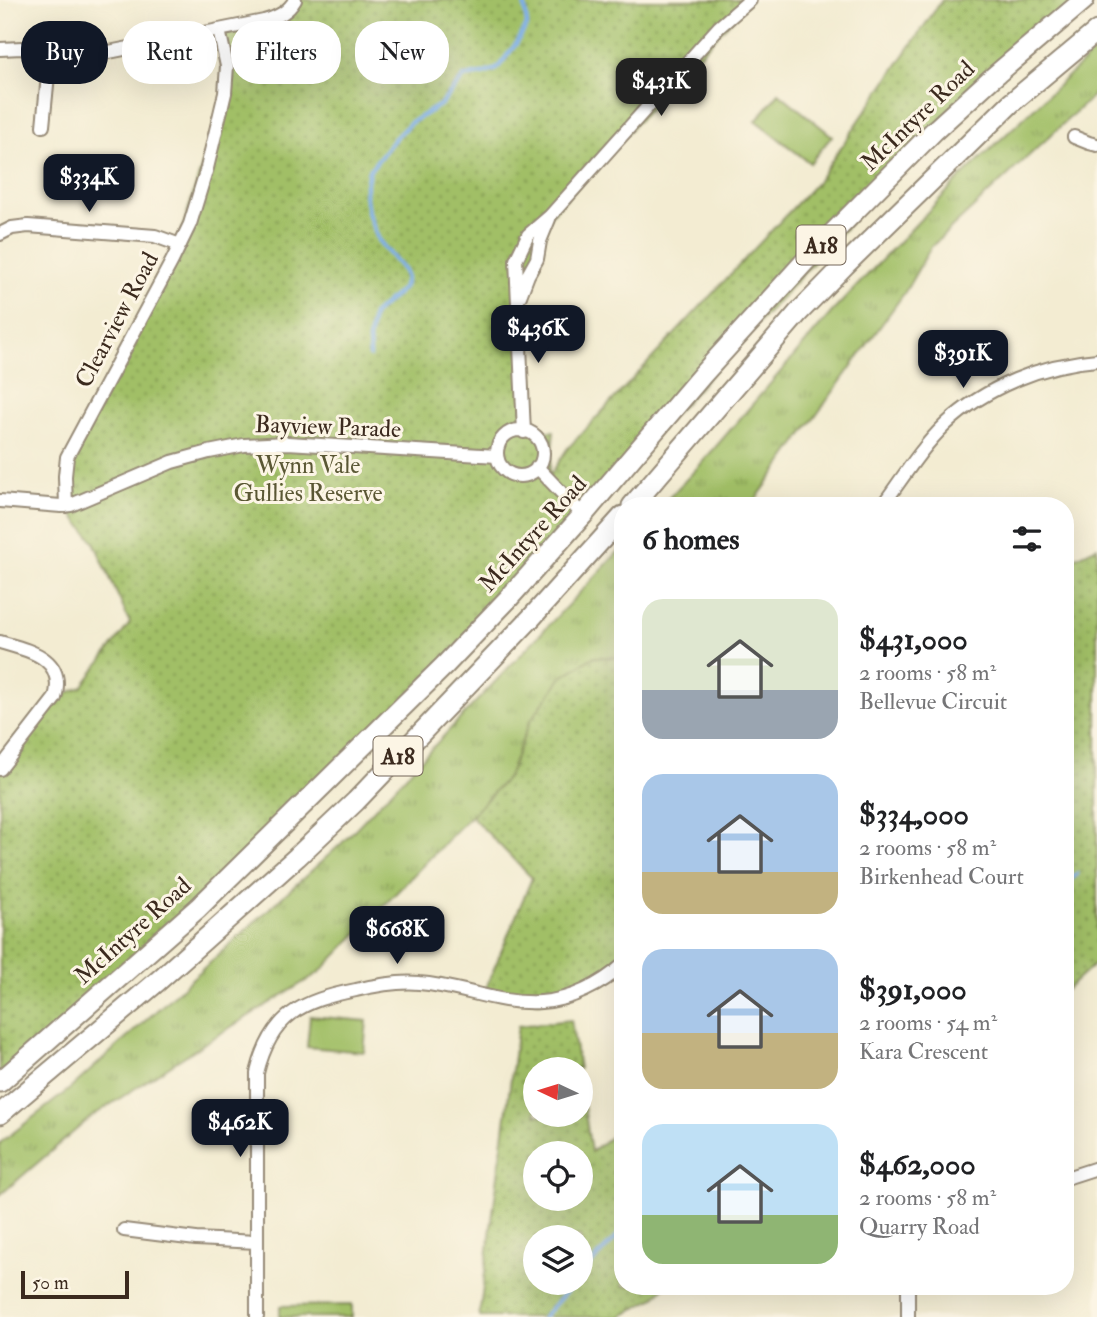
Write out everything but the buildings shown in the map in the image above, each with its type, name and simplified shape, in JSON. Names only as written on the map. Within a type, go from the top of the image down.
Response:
[{"type":"main road","name":"McIntyre Road","points":[[0,1082],[198,908],[444,666],[583,515],[703,374],[809,257],[953,114],[1084,0]]},
{"type":"main road","name":"A18","points":[[640,497],[798,313],[835,275],[1011,103],[1097,31]]},
{"type":"main road","points":[[583,561],[583,515],[614,511]]},
{"type":"main road","name":"A18","points":[[0,1114],[158,981],[298,857],[356,801],[514,636],[614,526]]},
{"type":"street","points":[[108,52],[276,18],[291,7],[295,0]]},
{"type":"street","points":[[524,432],[516,260],[528,235],[550,216],[719,27],[750,0]]},
{"type":"street","name":"Clearview Road","points":[[66,506],[67,457],[190,224],[225,93],[227,66],[219,30]]},
{"type":"street","points":[[0,49],[21,48]]},
{"type":"street","points":[[43,126],[47,84]]},
{"type":"street","points":[[1074,137],[1097,145]]},
{"type":"street","points":[[519,300],[537,259],[540,241],[550,216]]},
{"type":"street","points":[[0,233],[28,226],[155,236],[180,245]]},
{"type":"street","points":[[889,497],[940,430],[977,401],[1029,375],[1097,360]]},
{"type":"street","points":[[519,430],[531,433],[542,448],[540,463],[525,475],[516,476],[507,472],[497,456],[501,440],[511,432],[519,430]]},
{"type":"street","name":"Bayview Parade","points":[[0,501],[66,506],[172,462],[244,445],[288,443],[497,456]]},
{"type":"street","points":[[537,467],[583,515]]},
{"type":"street","points":[[0,642],[24,649],[51,664],[57,675],[58,686],[55,698],[0,769]]},
{"type":"street","points":[[257,1317],[257,1073],[264,1048],[283,1020],[295,1010],[315,1000],[388,983],[420,983],[501,1000],[534,1002],[568,997],[614,973]]},
{"type":"street","points":[[1074,1175],[1097,1168]]},
{"type":"street","points":[[124,1230],[196,1239],[257,1242]]},
{"type":"street","points":[[908,1295],[908,1317]]},
{"type":"green space","name":"Wynn Vale Gullies Reserve","points":[[295,0],[750,0],[550,216],[519,300],[525,432],[554,431],[549,477],[567,449],[817,182],[942,0],[1084,0],[934,131],[444,666],[0,1082],[0,769],[55,698],[82,687],[130,623],[94,542],[66,506],[65,476],[172,261],[225,93],[219,30],[231,28],[231,84],[341,84],[341,21],[264,21]]},
{"type":"green space","points":[[1097,49],[1097,92],[931,247],[905,292],[757,497],[670,497],[832,312],[962,176]]},
{"type":"green space","points":[[779,93],[832,136],[810,163],[756,121]]},
{"type":"green space","points":[[1097,547],[1097,962],[1074,983],[1074,558]]},
{"type":"green space","points":[[614,556],[614,658],[593,657],[530,721],[508,777],[320,972],[91,1117],[0,1195],[0,1143],[71,1088],[342,843]]},
{"type":"green space","points":[[593,657],[614,658],[614,973],[541,1002],[485,990],[532,878],[471,816],[508,777],[530,721],[562,677]]},
{"type":"green space","points":[[310,1016],[367,1021],[364,1052],[307,1047]]},
{"type":"green space","points":[[571,1020],[577,1057],[523,1057],[523,1127],[587,1127],[589,1141],[523,1141],[523,1211],[593,1211],[593,1150],[614,1134],[614,1295],[657,1295],[620,1317],[479,1317],[518,1026]]},
{"type":"green space","points":[[352,1305],[352,1317],[280,1317],[280,1306]]},
{"type":"waterway","points":[[370,356],[369,340],[373,315],[403,288],[406,279],[404,271],[379,241],[368,213],[365,192],[369,171],[410,123],[440,105],[464,77],[497,69],[527,25],[524,0]]},
{"type":"waterway","points":[[593,1262],[614,1240]]},
{"type":"waterway","points":[[543,1317],[563,1295]]}]
